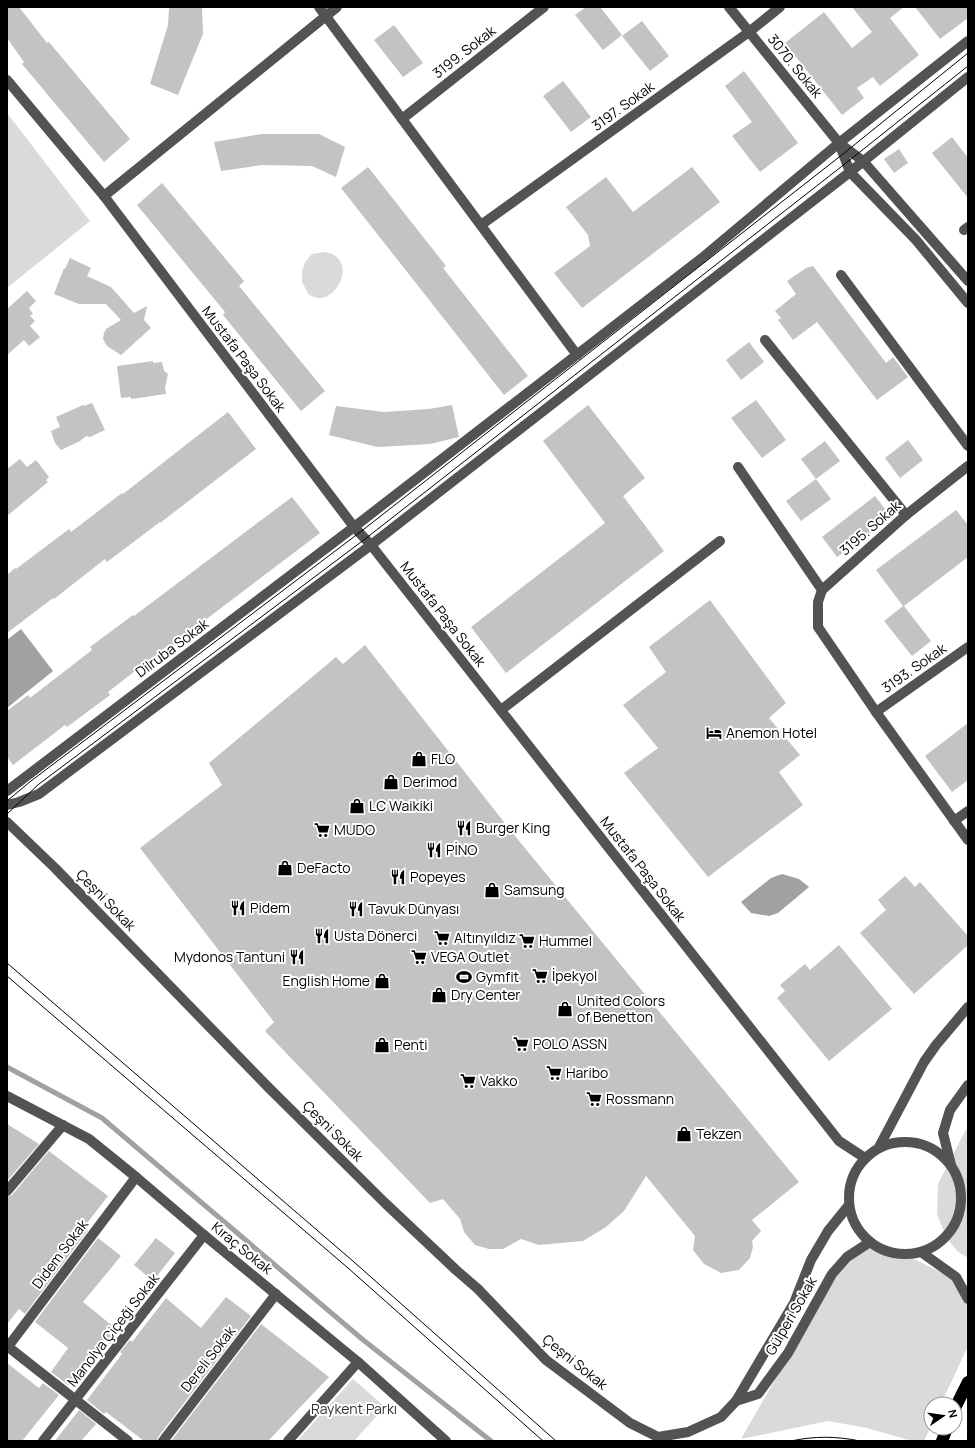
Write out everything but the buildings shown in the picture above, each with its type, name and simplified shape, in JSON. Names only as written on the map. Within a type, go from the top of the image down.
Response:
[{"type":"highway","points":[[961,1396],[968,1382]]},
{"type":"street","points":[[319,7],[577,355]]},
{"type":"street","points":[[104,196],[337,7]]},
{"type":"street","name":"3199. Sokak","points":[[402,119],[544,7]]},
{"type":"street","name":"3070. Sokak","points":[[729,7],[839,143]]},
{"type":"street","name":"3197. Sokak","points":[[481,225],[749,32],[780,7]]},
{"type":"street","name":"Dilruba Sokak","points":[[7,791],[354,527],[702,258],[839,143],[968,41]]},
{"type":"street","points":[[7,805],[39,794],[371,545],[850,172],[968,77]]},
{"type":"street","name":"Mustafa Paşa Sokak","points":[[7,80],[104,196],[354,527],[371,545],[839,1141],[865,1158]]},
{"type":"street","points":[[839,143],[863,161],[968,281]]},
{"type":"street","points":[[839,143],[850,172],[916,240],[968,302]]},
{"type":"street","points":[[841,275],[968,446]]},
{"type":"street","points":[[765,340],[906,515]]},
{"type":"street","points":[[738,466],[822,590],[818,602],[818,627],[876,712],[968,840]]},
{"type":"street","name":"3195. Sokak","points":[[822,590],[906,515],[968,466]]},
{"type":"street","points":[[501,710],[720,541]]},
{"type":"street","name":"3193. Sokak","points":[[876,712],[968,647]]},
{"type":"street","points":[[954,821],[968,811]]},
{"type":"street","name":"Çeşni Sokak","points":[[7,822],[55,868],[385,1203],[478,1289],[546,1360],[630,1422],[658,1437]]},
{"type":"street","points":[[879,1148],[924,1062],[936,1045],[968,1007]]},
{"type":"street","points":[[951,1165],[931,1148],[905,1141],[879,1148],[865,1158],[852,1180],[849,1205],[856,1226],[870,1242],[894,1254],[921,1252],[944,1239],[958,1217],[965,1194],[951,1165],[943,1133],[950,1110],[968,1085]]},
{"type":"street","name":"Kıraç Sokak","points":[[7,1096],[89,1139],[358,1362],[446,1441]]},
{"type":"street","points":[[7,1191],[63,1125]]},
{"type":"street","name":"Didem Sokak","points":[[7,1347],[136,1177]]},
{"type":"street","name":"Gülperi Sokak","points":[[658,1437],[688,1432],[721,1417],[736,1401],[794,1303],[811,1260],[828,1231],[849,1205]]},
{"type":"street","name":"Manolya Çiçeği Sokak","points":[[43,1441],[204,1235]]},
{"type":"street","name":"Gülperi Sokak","points":[[736,1401],[758,1394],[788,1353],[832,1274],[847,1257],[870,1242]]},
{"type":"street","points":[[921,1252],[956,1277],[968,1299]]},
{"type":"street","name":"Dereli Sokak","points":[[163,1441],[276,1294]]},
{"type":"street","points":[[7,1347],[128,1441]]},
{"type":"street","points":[[288,1441],[358,1362]]},
{"type":"green space","points":[[7,113],[90,221],[7,288]]},
{"type":"green space","points":[[325,252],[333,254],[339,260],[343,273],[338,286],[333,292],[327,296],[318,298],[309,295],[302,282],[302,271],[305,262],[312,254]]},
{"type":"green space","points":[[968,1127],[968,1258],[958,1252],[946,1237],[937,1214],[938,1184]]},
{"type":"green space","points":[[863,1240],[892,1248],[968,1286],[968,1346],[945,1396],[923,1396],[923,1436],[926,1436],[924,1441],[912,1441],[867,1428],[828,1421],[741,1439],[846,1255]]},
{"type":"green space","name":"Raykent Parkı","points":[[353,1379],[385,1407],[354,1441],[297,1441]]},
{"type":"shaded area","points":[[21,629],[53,671],[7,708],[7,640]]},
{"type":"shaded area","points":[[782,874],[799,879],[809,887],[778,913],[769,916],[751,913],[741,902],[771,878]]},
{"type":"waterway","points":[[7,1067],[102,1118],[362,1339],[491,1441]]},
{"type":"tram line","points":[[7,801],[31,781],[359,533],[843,154],[968,53]]},
{"type":"tram line","points":[[7,814],[39,784],[365,539],[968,66]]},
{"type":"tram line","points":[[7,963],[354,1262],[556,1441]]},
{"type":"tram line","points":[[7,976],[348,1268],[543,1441]]},
{"type":"tram line","points":[[791,1441],[825,1437],[860,1441]]},
{"type":"place","name":"Anemon Hotel","points":[[714,733]]},
{"type":"place","name":"FLO","points":[[419,759]]},
{"type":"place","name":"Derimod","points":[[391,782]]},
{"type":"place","name":"LC Waikiki","points":[[357,806]]},
{"type":"place","name":"Burger King","points":[[464,828]]},
{"type":"place","name":"MUDO","points":[[322,830]]},
{"type":"place","name":"PİNO","points":[[434,850]]},
{"type":"place","name":"DeFacto","points":[[285,868]]},
{"type":"place","name":"Popeyes","points":[[398,877]]},
{"type":"place","name":"Samsung","points":[[492,890]]},
{"type":"place","name":"Pidem","points":[[238,908]]},
{"type":"place","name":"Tavuk Dünyası","points":[[356,909]]},
{"type":"place","name":"Usta Dönerci","points":[[322,936]]},
{"type":"place","name":"Altınyıldız","points":[[442,938]]},
{"type":"place","name":"Hummel","points":[[527,941]]},
{"type":"place","name":"Mydonos Tantuni","points":[[297,957]]},
{"type":"place","name":"VEGA Outlet","points":[[419,957]]},
{"type":"place","name":"İpekyol","points":[[540,976]]},
{"type":"place","name":"Gymfit","points":[[464,977]]},
{"type":"place","name":"English Home","points":[[382,981]]},
{"type":"place","name":"Dry Center","points":[[439,995]]},
{"type":"place","name":"United Colors of Benetton","points":[[565,1009]]},
{"type":"place","name":"POLO ASSN","points":[[521,1044]]},
{"type":"place","name":"Penti","points":[[382,1045]]},
{"type":"place","name":"Haribo","points":[[554,1073]]},
{"type":"place","name":"Vakko","points":[[468,1081]]},
{"type":"place","name":"Rossmann","points":[[594,1099]]},
{"type":"place","name":"Tekzen","points":[[684,1134]]}]
